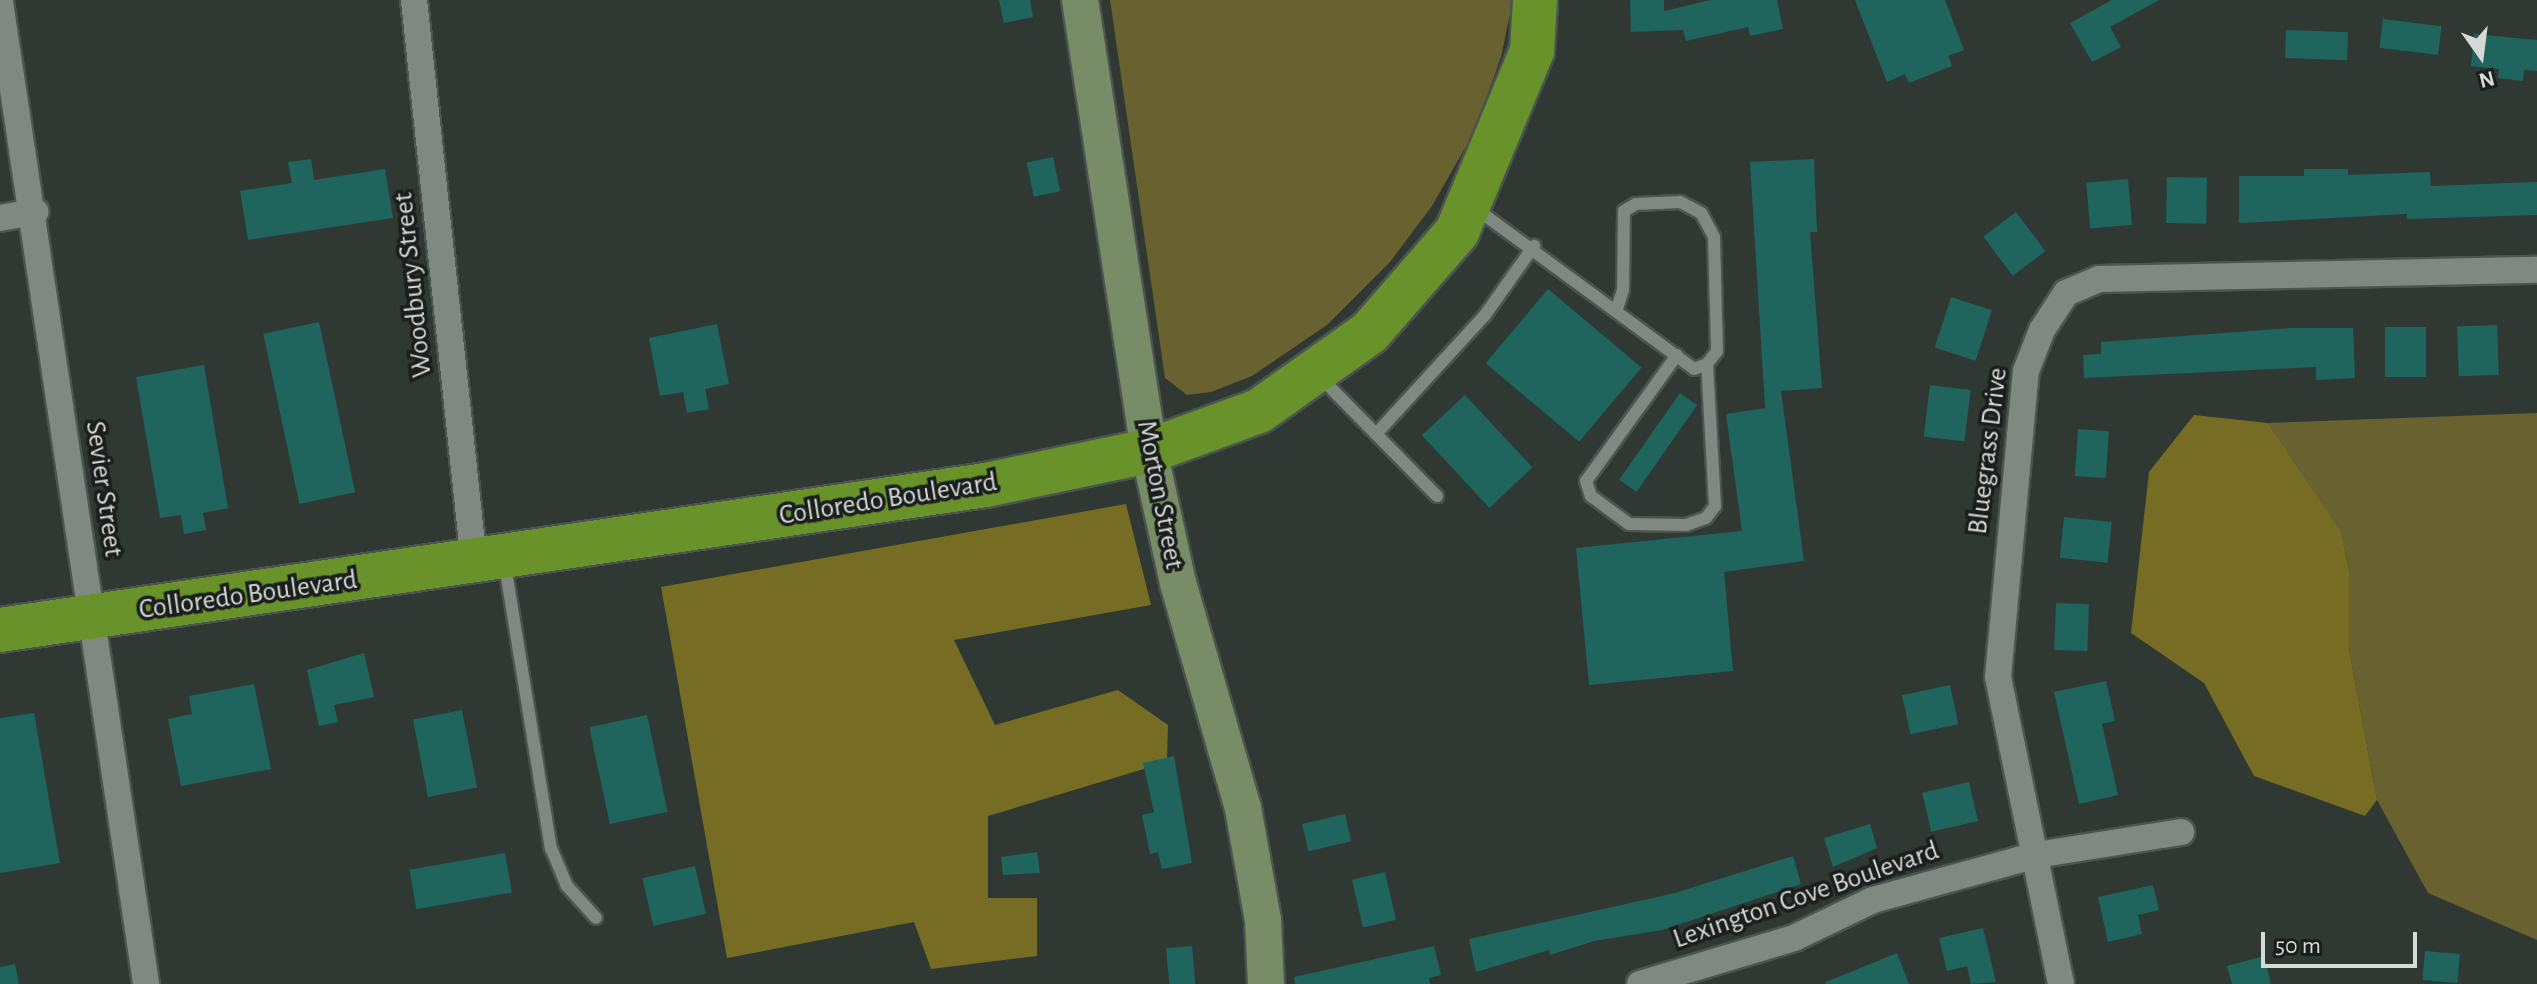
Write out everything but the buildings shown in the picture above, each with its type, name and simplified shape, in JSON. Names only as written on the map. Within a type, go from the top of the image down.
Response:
[{"type":"highway","name":"Colloredo Boulevard","points":[[0,630],[986,485],[1149,451],[1259,411],[1370,332],[1457,232],[1532,51],[1535,0]]},
{"type":"street","name":"Woodbury Street","points":[[414,0],[489,560]]},
{"type":"street","name":"Morton Street","points":[[1080,0],[1149,451],[1178,583],[1243,808],[1263,920],[1266,984]]},
{"type":"street","name":"Sevier Street","points":[[0,2],[35,212],[89,618],[146,984]]},
{"type":"street","points":[[0,218],[35,212]]},
{"type":"street","name":"Bluegrass Drive","points":[[2061,984],[1998,677],[1999,628],[2026,371],[2042,330],[2066,293],[2099,279],[2537,270]]},
{"type":"street","name":"Lexington Cove Boulevard","points":[[1640,984],[1794,938],[1873,900],[2036,855],[2181,832]]},
{"type":"lane","points":[[1469,204],[1534,246],[1694,369],[1707,364],[1717,351],[1714,237],[1701,213],[1680,202],[1636,204],[1624,211],[1623,290],[1617,309]]},
{"type":"lane","points":[[1376,434],[1485,315],[1534,246]]},
{"type":"lane","points":[[1677,355],[1586,481],[1591,496],[1629,524],[1686,525],[1706,518],[1715,506],[1707,364]]},
{"type":"lane","points":[[1315,371],[1437,496]]},
{"type":"lane","points":[[489,560],[551,848],[567,886],[596,918]]},
{"type":"shaded area","points":[[1110,0],[1513,0],[1501,57],[1473,134],[1432,206],[1390,262],[1327,325],[1252,376],[1211,392],[1187,395],[1165,378]]},
{"type":"shaded area","points":[[2537,413],[2537,940],[2428,893],[2377,800],[2349,649],[2349,570],[2341,533],[2268,423]]},
{"type":"shaded area","points":[[2194,415],[2268,423],[2341,532],[2349,570],[2349,649],[2377,800],[2365,816],[2254,776],[2204,683],[2131,633],[2149,472]]},
{"type":"shaded area","points":[[1126,504],[1151,605],[954,640],[995,725],[1118,690],[1168,725],[1167,762],[988,816],[988,898],[1037,898],[1037,956],[931,969],[914,922],[727,958],[661,587]]}]
